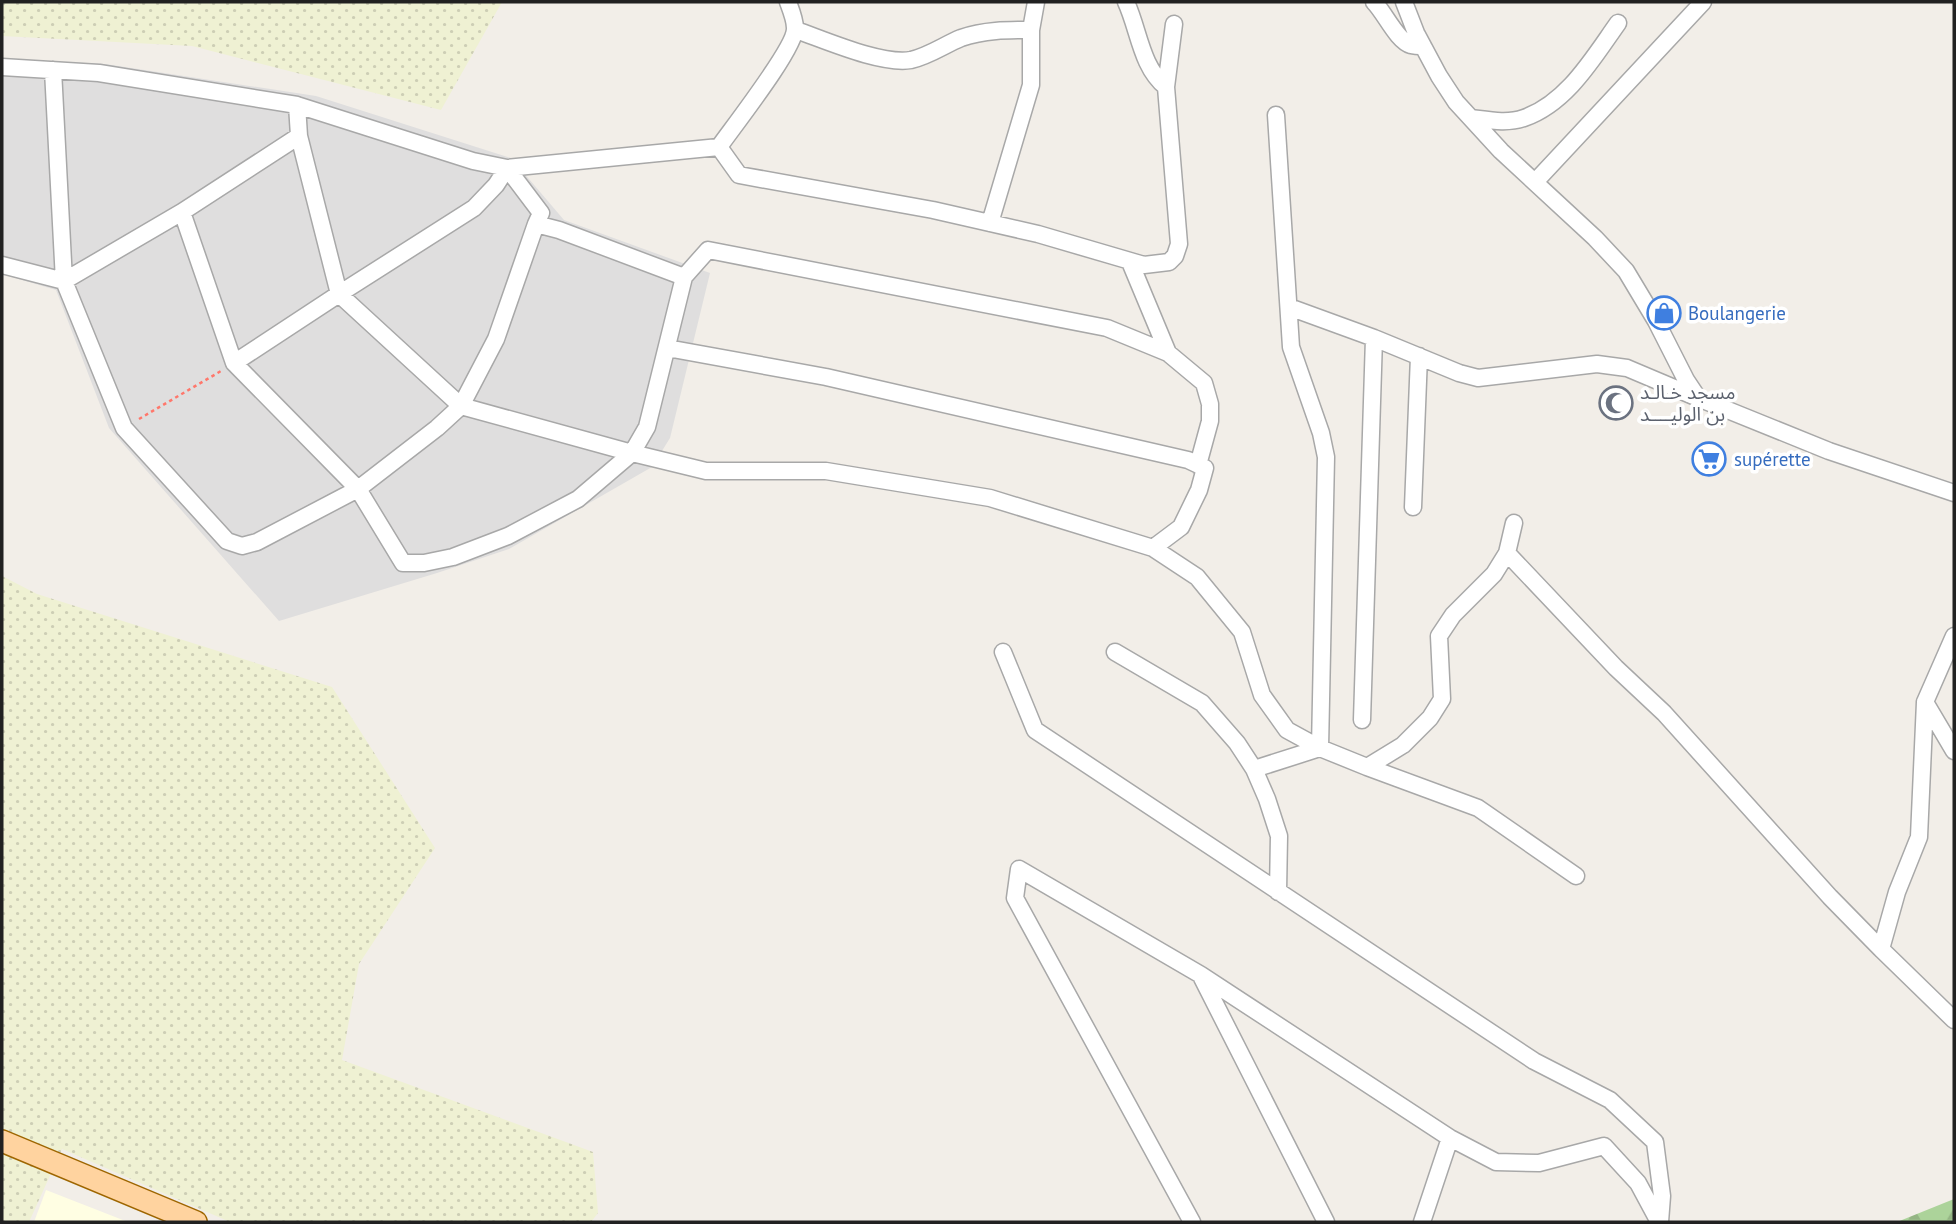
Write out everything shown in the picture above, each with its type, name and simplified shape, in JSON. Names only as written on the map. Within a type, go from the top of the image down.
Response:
[{"type":"main road","points":[[2,1141],[196,1222]]},
{"type":"street","points":[[2,67],[99,73],[297,105],[473,161],[507,168],[719,147],[779,62],[796,30],[788,2]]},
{"type":"street","points":[[990,223],[1031,85],[1031,30],[1036,2]]},
{"type":"street","points":[[1126,2],[1147,64],[1166,87]]},
{"type":"street","points":[[1374,2],[1404,41],[1423,46]]},
{"type":"street","points":[[1404,2],[1423,46],[1456,102],[1501,152],[1595,238],[1626,271],[1698,398]]},
{"type":"street","points":[[1535,182],[1703,2]]},
{"type":"street","points":[[1471,118],[1500,122],[1524,118],[1553,103],[1585,69],[1618,23]]},
{"type":"street","points":[[719,147],[739,175],[933,210],[1038,234],[1144,265],[1168,262],[1175,256],[1179,244],[1166,87],[1174,24]]},
{"type":"street","points":[[796,30],[881,58],[910,60],[937,51],[961,38],[996,30],[1031,30]]},
{"type":"street","points":[[53,70],[64,281],[124,428],[227,541],[242,546],[257,542],[358,489],[461,406],[496,339],[541,213],[507,168]]},
{"type":"street","points":[[297,105],[299,136],[339,294],[461,406],[706,471],[826,471],[990,498],[1153,548],[1197,577],[1242,632],[1262,695],[1287,730],[1320,748],[1478,808],[1576,876]]},
{"type":"street","points":[[1276,115],[1291,347],[1321,433],[1326,457],[1320,748]]},
{"type":"street","points":[[2,265],[64,281],[182,212],[299,136]]},
{"type":"street","points":[[234,363],[474,208],[496,185],[507,168]]},
{"type":"street","points":[[182,212],[234,363],[358,489],[403,563],[424,563],[453,557],[497,540],[578,499],[632,453],[648,427],[684,277],[708,250],[1107,328],[1168,353],[1204,383],[1210,404],[1208,430],[1198,465]]},
{"type":"street","points":[[536,225],[559,230],[684,277]]},
{"type":"street","points":[[1130,262],[1168,353]]},
{"type":"street","points":[[1289,307],[1478,378],[1597,364],[1627,368],[1829,451],[1954,493]]},
{"type":"street","points":[[1362,720],[1374,338]]},
{"type":"street","points":[[667,348],[826,377],[1188,460],[1205,468],[1199,490],[1181,527],[1153,548]]},
{"type":"street","points":[[1413,506],[1419,356]]},
{"type":"street","points":[[1367,767],[1402,745],[1430,718],[1442,699],[1438,636],[1453,615],[1494,574],[1507,553],[1514,523]]},
{"type":"street","points":[[1507,553],[1616,668],[1664,713],[1830,897],[1954,1020]]},
{"type":"street","points":[[1881,949],[1897,892],[1919,836],[1925,702],[1954,636]]},
{"type":"street","points":[[1003,652],[1035,730],[1534,1061],[1609,1100],[1655,1142],[1662,1196],[1659,1222]]},
{"type":"street","points":[[1115,652],[1202,704],[1237,743],[1254,769],[1279,836],[1278,892]]},
{"type":"street","points":[[1925,702],[1954,751]]},
{"type":"street","points":[[1254,769],[1320,748]]},
{"type":"street","points":[[1192,1222],[1015,898],[1019,869],[1201,975],[1450,1138],[1496,1162],[1539,1163],[1604,1146],[1638,1183],[1659,1222]]},
{"type":"street","points":[[1201,975],[1326,1222]]},
{"type":"street","points":[[1422,1222],[1450,1138]]},
{"type":"path","points":[[124,428],[234,363]]},
{"type":"shaded area","points":[[2,2],[502,2],[441,110],[192,46],[2,36]]},
{"type":"shaded area","points":[[2,59],[105,64],[316,96],[511,158],[564,220],[710,273],[670,438],[652,467],[509,549],[279,621],[109,428],[56,290],[2,274]]},
{"type":"shaded area","points":[[2,576],[37,594],[332,687],[435,848],[359,964],[342,1060],[593,1152],[598,1213],[591,1222],[230,1222],[62,1149],[29,1222],[2,1222]]},
{"type":"shaded area","points":[[46,1190],[128,1222],[34,1222]]},
{"type":"green space","points":[[1954,1199],[1954,1222],[1897,1222]]},
{"type":"place","name":"Boulangerie","points":[[1664,313]]},
{"type":"place","name":"مسجد خـالـد بن الوليــــد","points":[[1616,403]]},
{"type":"place","name":"supérette","points":[[1709,459]]}]
